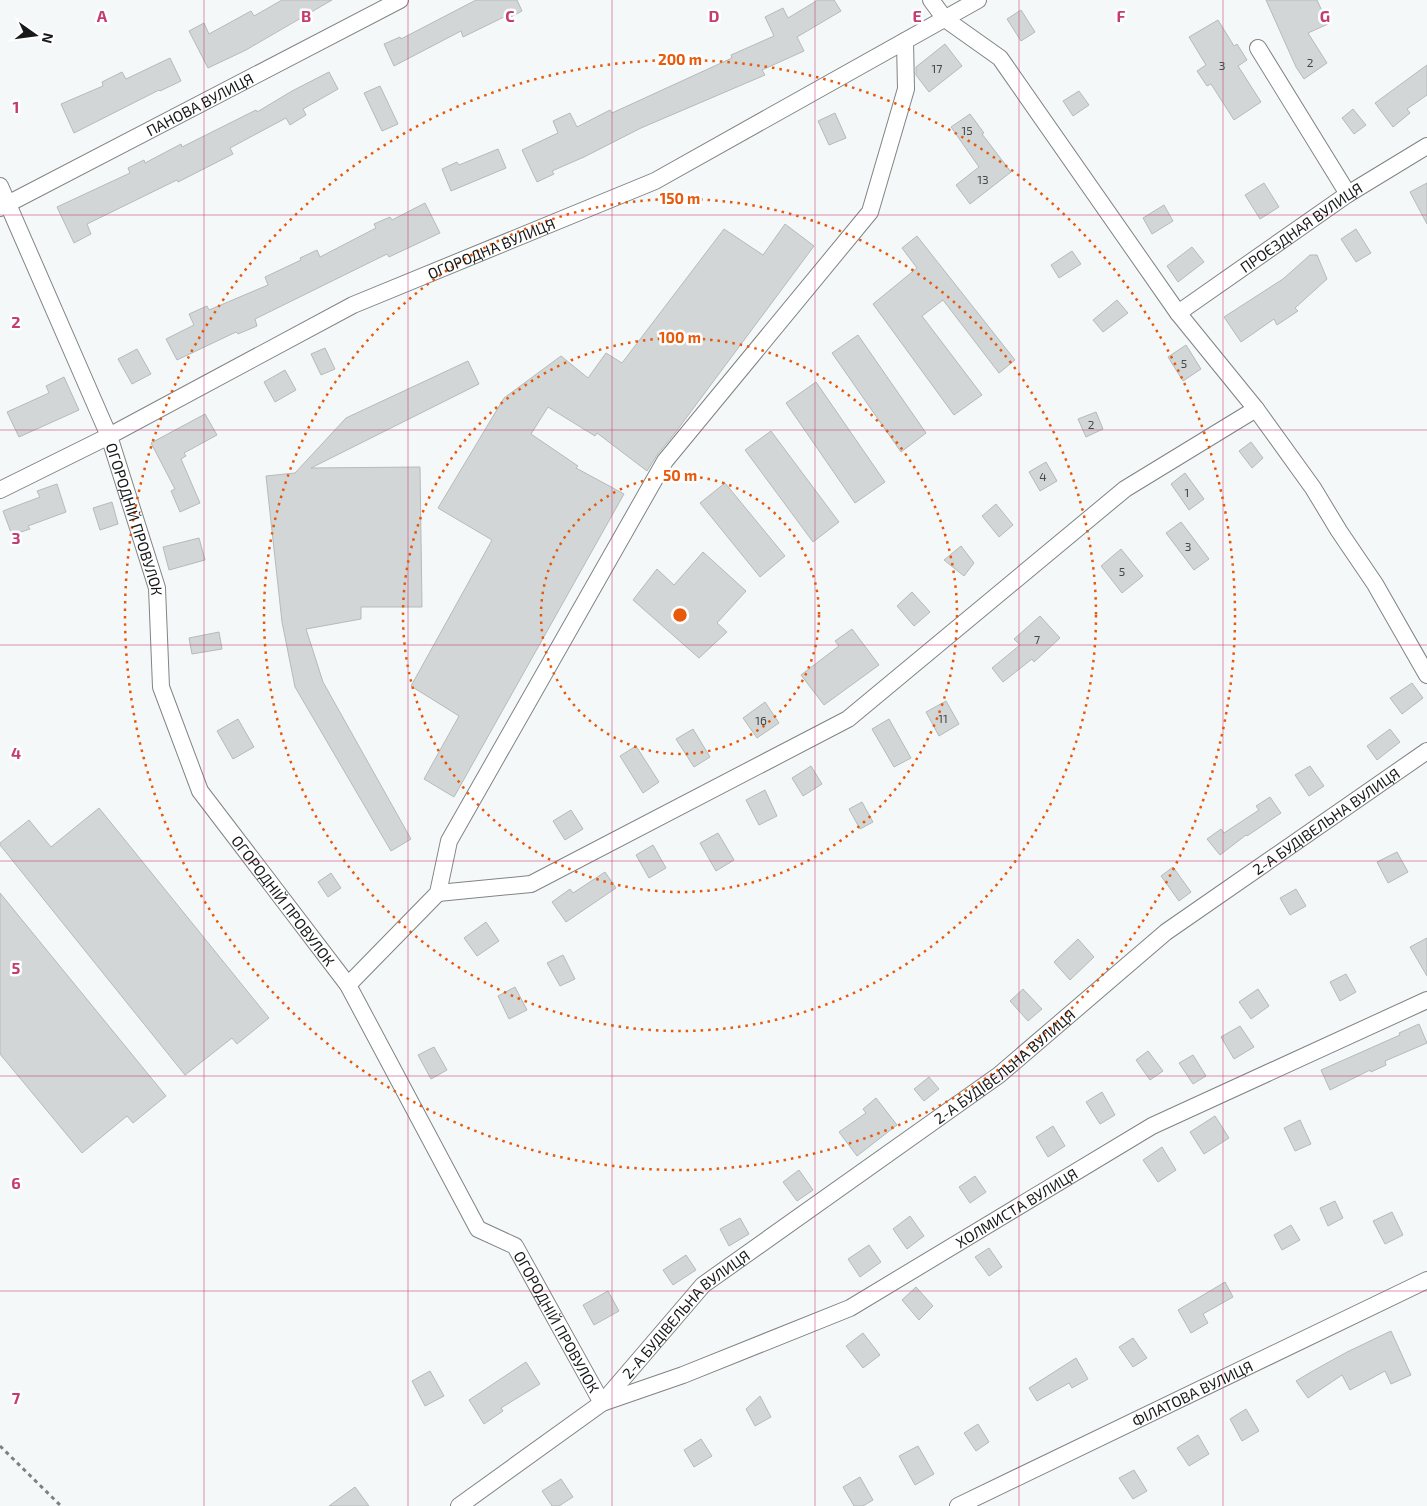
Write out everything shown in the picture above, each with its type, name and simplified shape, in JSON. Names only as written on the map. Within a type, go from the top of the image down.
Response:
[{"type":"street","points":[[932,0],[945,19],[1000,58],[1178,313],[1256,409],[1313,488],[1339,532],[1375,584],[1427,674]]},
{"type":"street","name":"ОГОРОДНА ВУЛИЦЯ","points":[[0,490],[109,436],[353,305],[655,181],[978,0]]},
{"type":"street","name":"ПАНОВА ВУЛИЦЯ","points":[[4,206],[394,1]]},
{"type":"street","points":[[348,985],[438,893],[449,842],[665,461],[870,212],[906,89],[905,41]]},
{"type":"street","points":[[1258,48],[1348,194]]},
{"type":"street","name":"ПРОЄЗДНАЯ ВУЛИЦЯ","points":[[1178,313],[1348,194],[1427,146]]},
{"type":"street","name":"ОГОРОДНІЙ ПРОВУЛОК","points":[[0,186],[4,206],[109,436],[157,588],[161,687],[200,791],[348,985],[478,1229],[515,1246],[602,1403],[459,1506]]},
{"type":"street","points":[[438,893],[531,884],[848,719],[1124,489],[1256,409]]},
{"type":"street","name":"2-А БУДІВЕЛЬНА ВУЛИЦЯ","points":[[602,1403],[703,1285],[999,1075],[1166,932],[1427,751]]},
{"type":"street","name":"ХОЛМИСТА ВУЛИЦЯ","points":[[602,1403],[683,1375],[850,1308],[1152,1126],[1427,1000]]},
{"type":"street","name":"ФІЛАТОВА ВУЛИЦЯ","points":[[958,1506],[1427,1280]]},
{"type":"path","points":[[0,1446],[61,1506]]},
{"type":"building","points":[[282,0],[332,0],[246,50],[208,68],[189,31],[204,23],[209,34],[251,11],[254,16]]},
{"type":"building","points":[[476,0],[517,0],[522,11],[507,19],[506,16],[463,37],[461,31],[394,66],[384,44],[400,37],[401,39]]},
{"type":"building","points":[[818,0],[834,0],[841,11],[797,37],[804,51],[762,70],[765,75],[641,128],[552,171],[554,174],[537,182],[522,150],[558,133],[553,121],[570,113],[577,127],[610,110],[612,113],[732,58],[731,55],[774,36],[765,17],[783,8],[788,18]]},
{"type":"building","points":[[1266,0],[1317,0],[1328,24],[1308,33],[1327,63],[1304,79],[1296,67]]},
{"type":"building","points":[[1021,10],[1035,32],[1021,41],[1007,19]]},
{"type":"building","points":[[1218,20],[1234,46],[1237,44],[1247,60],[1238,66],[1261,102],[1234,120],[1211,84],[1207,86],[1197,71],[1206,65],[1189,37]]},
{"type":"building","points":[[945,44],[962,66],[929,92],[916,75],[916,67]]},
{"type":"building","points":[[170,58],[181,81],[159,90],[74,133],[61,104],[103,86],[102,82],[122,72],[126,79]]},
{"type":"building","points":[[1427,65],[1427,95],[1407,109],[1410,113],[1393,127],[1375,103]]},
{"type":"building","points":[[329,72],[338,89],[303,109],[306,115],[290,125],[286,118],[230,148],[233,154],[87,224],[91,234],[74,243],[57,207],[130,173],[128,168],[144,160],[145,163],[181,144],[182,147],[256,110],[257,112]]},
{"type":"building","points":[[380,86],[398,124],[382,131],[364,93]]},
{"type":"building","points":[[1079,91],[1089,105],[1073,116],[1063,101]]},
{"type":"building","points":[[1353,109],[1366,125],[1354,134],[1342,118]]},
{"type":"building","points":[[835,113],[846,138],[829,145],[818,121]]},
{"type":"building","points":[[970,114],[984,133],[982,134],[1011,172],[970,204],[956,185],[979,167],[951,127]]},
{"type":"building","points":[[498,149],[506,168],[451,191],[442,169],[457,162],[459,165]]},
{"type":"building","points":[[1264,183],[1279,207],[1260,219],[1245,195]]},
{"type":"building","points":[[1427,183],[1427,224],[1410,192]]},
{"type":"building","points":[[425,203],[440,233],[389,257],[387,254],[255,319],[257,326],[238,334],[236,332],[177,360],[166,339],[194,325],[189,314],[207,306],[209,310],[268,285],[265,277],[301,260],[300,258],[317,250],[320,257],[376,228],[374,224],[390,217],[392,220]]},
{"type":"building","points":[[1164,205],[1173,221],[1152,234],[1143,218]]},
{"type":"building","points":[[785,224],[814,246],[657,455],[647,471],[597,433],[595,436],[548,407],[531,434],[578,466],[576,468],[624,494],[454,797],[424,779],[459,716],[411,686],[492,540],[438,508],[504,398],[561,356],[588,378],[606,353],[622,363],[724,229],[763,255]]},
{"type":"building","points":[[1356,229],[1371,253],[1356,262],[1341,239]]},
{"type":"building","points":[[917,236],[1015,360],[999,373],[943,300],[922,316],[982,395],[954,415],[873,304],[917,268],[902,248]]},
{"type":"building","points":[[1192,247],[1204,262],[1178,282],[1167,266]]},
{"type":"building","points":[[1072,251],[1081,264],[1059,278],[1051,265]]},
{"type":"building","points":[[1310,255],[1317,255],[1327,279],[1295,308],[1298,311],[1277,325],[1274,319],[1241,342],[1224,317],[1283,279]]},
{"type":"building","points":[[1117,300],[1128,313],[1103,332],[1093,320]]},
{"type":"building","points":[[858,335],[926,433],[901,452],[832,353]]},
{"type":"building","points":[[1186,345],[1201,369],[1183,381],[1168,357]]},
{"type":"building","points":[[325,348],[335,369],[321,375],[311,354]]},
{"type":"building","points":[[137,349],[151,374],[132,384],[118,359]]},
{"type":"building","points":[[468,361],[479,384],[311,468],[420,467],[422,607],[361,607],[361,619],[306,629],[323,682],[411,839],[391,851],[295,687],[282,622],[266,476],[295,473],[346,418]]},
{"type":"building","points":[[285,370],[296,390],[275,402],[264,382]]},
{"type":"building","points":[[64,377],[79,410],[19,437],[7,412],[49,393],[46,386]]},
{"type":"building","points":[[816,382],[885,482],[855,503],[786,403]]},
{"type":"building","points":[[1096,412],[1103,429],[1086,437],[1078,419]]},
{"type":"building","points":[[205,414],[217,435],[184,453],[186,456],[181,459],[200,503],[180,512],[171,491],[175,489],[151,443]]},
{"type":"building","points":[[771,431],[839,522],[813,542],[745,450]]},
{"type":"building","points":[[1251,442],[1263,458],[1252,468],[1239,451]]},
{"type":"building","points":[[1046,462],[1057,481],[1040,491],[1029,472]]},
{"type":"building","points":[[1185,473],[1204,499],[1189,510],[1171,484]]},
{"type":"building","points":[[725,483],[785,556],[760,577],[700,503]]},
{"type":"building","points":[[57,484],[66,512],[28,526],[30,529],[12,535],[3,511],[40,497],[37,491]]},
{"type":"building","points":[[112,502],[118,524],[100,530],[93,508]]},
{"type":"building","points":[[996,504],[1013,525],[999,537],[982,516]]},
{"type":"building","points":[[1181,522],[1209,559],[1194,570],[1166,533]]},
{"type":"building","points":[[199,538],[205,560],[169,570],[163,547]]},
{"type":"building","points":[[961,546],[974,563],[964,576],[944,560]]},
{"type":"building","points":[[1121,549],[1143,576],[1122,593],[1101,566]]},
{"type":"building","points":[[703,552],[746,591],[717,623],[727,632],[699,658],[633,600],[657,569],[674,585]]},
{"type":"building","points":[[912,592],[930,612],[914,626],[897,606]]},
{"type":"building","points":[[1040,616],[1060,638],[1034,662],[1032,659],[1003,682],[992,668],[1020,645],[1014,639]]},
{"type":"building","points":[[852,629],[879,665],[824,705],[801,675],[839,646],[835,641]]},
{"type":"building","points":[[219,632],[222,649],[192,654],[189,638]]},
{"type":"building","points":[[1412,683],[1423,698],[1402,714],[1390,698]]},
{"type":"building","points":[[946,701],[959,724],[939,736],[926,712]]},
{"type":"building","points":[[765,702],[779,723],[757,738],[743,718]]},
{"type":"building","points":[[238,719],[254,747],[233,759],[217,731]]},
{"type":"building","points":[[889,719],[911,758],[894,767],[872,729]]},
{"type":"building","points":[[693,729],[710,757],[694,767],[676,739]]},
{"type":"building","points":[[1390,729],[1400,742],[1377,760],[1367,746]]},
{"type":"building","points":[[636,746],[659,782],[643,793],[620,756]]},
{"type":"building","points":[[811,766],[822,784],[803,796],[792,778]]},
{"type":"building","points":[[1310,766],[1324,786],[1309,796],[1295,775]]},
{"type":"building","points":[[765,790],[777,816],[759,825],[746,800]]},
{"type":"building","points":[[1270,797],[1281,813],[1246,835],[1220,855],[1207,839],[1221,829],[1224,833],[1259,810],[1256,806]]},
{"type":"building","points":[[862,802],[873,822],[860,829],[849,809]]},
{"type":"building","points":[[99,808],[269,1018],[237,1044],[232,1038],[185,1075],[0,845],[0,843],[29,820],[51,847]]},
{"type":"building","points":[[571,810],[583,829],[565,840],[553,821]]},
{"type":"building","points":[[718,833],[734,860],[716,871],[700,843]]},
{"type":"building","points":[[653,845],[666,868],[649,878],[636,855]]},
{"type":"building","points":[[1397,852],[1408,872],[1388,883],[1377,862]]},
{"type":"building","points":[[1173,867],[1191,892],[1179,901],[1161,876]]},
{"type":"building","points":[[605,872],[616,888],[566,922],[552,902],[570,889],[573,893]]},
{"type":"building","points":[[331,873],[341,888],[328,897],[318,882]]},
{"type":"building","points":[[1296,889],[1306,906],[1290,915],[1280,898]]},
{"type":"building","points":[[0,893],[166,1096],[133,1123],[127,1116],[82,1153],[0,1054]]},
{"type":"building","points":[[486,922],[499,941],[477,956],[464,938]]},
{"type":"building","points":[[1427,938],[1427,976],[1410,947]]},
{"type":"building","points":[[1078,939],[1094,957],[1070,980],[1054,962]]},
{"type":"building","points":[[563,955],[575,979],[560,986],[547,963]]},
{"type":"building","points":[[1346,974],[1356,992],[1340,1001],[1330,982]]},
{"type":"building","points":[[515,987],[527,1010],[509,1019],[498,996]]},
{"type":"building","points":[[1023,989],[1042,1009],[1028,1021],[1010,1001]]},
{"type":"building","points":[[1258,989],[1269,1006],[1251,1019],[1239,1002]]},
{"type":"building","points":[[1419,1024],[1427,1043],[1385,1061],[1386,1065],[1371,1072],[1370,1070],[1330,1090],[1321,1070],[1400,1035],[1399,1033]]},
{"type":"building","points":[[1240,1026],[1254,1047],[1234,1059],[1221,1037]]},
{"type":"building","points":[[434,1047],[447,1070],[431,1079],[418,1055]]},
{"type":"building","points":[[1148,1051],[1163,1071],[1150,1080],[1136,1060]]},
{"type":"building","points":[[1193,1055],[1206,1076],[1193,1084],[1179,1063]]},
{"type":"building","points":[[929,1077],[939,1089],[924,1101],[914,1089]]},
{"type":"building","points":[[1102,1092],[1115,1115],[1100,1124],[1086,1102]]},
{"type":"building","points":[[876,1098],[897,1125],[857,1156],[839,1132],[866,1113],[863,1109]]},
{"type":"building","points":[[1215,1116],[1229,1138],[1204,1154],[1190,1132]]},
{"type":"building","points":[[1300,1120],[1311,1144],[1295,1151],[1284,1128]]},
{"type":"building","points":[[1053,1126],[1065,1146],[1048,1157],[1036,1137]]},
{"type":"building","points":[[1162,1147],[1176,1170],[1158,1182],[1143,1160]]},
{"type":"building","points":[[799,1170],[813,1190],[797,1201],[783,1182]]},
{"type":"building","points":[[975,1176],[986,1192],[970,1203],[959,1187]]},
{"type":"building","points":[[1335,1201],[1343,1218],[1328,1226],[1320,1208]]},
{"type":"building","points":[[1392,1212],[1403,1235],[1385,1244],[1373,1221]]},
{"type":"building","points":[[910,1216],[924,1236],[907,1249],[893,1229]]},
{"type":"building","points":[[740,1218],[749,1234],[729,1246],[720,1229]]},
{"type":"building","points":[[1291,1225],[1300,1240],[1282,1250],[1274,1235]]},
{"type":"building","points":[[869,1245],[881,1262],[860,1277],[848,1259]]},
{"type":"building","points":[[989,1248],[1002,1267],[989,1276],[975,1257]]},
{"type":"building","points":[[686,1255],[696,1270],[673,1285],[663,1270]]},
{"type":"building","points":[[1225,1282],[1233,1297],[1203,1314],[1208,1323],[1191,1333],[1178,1310]]},
{"type":"building","points":[[916,1287],[933,1306],[919,1320],[902,1300]]},
{"type":"building","points":[[608,1291],[619,1311],[594,1325],[583,1305]]},
{"type":"building","points":[[1391,1331],[1411,1375],[1391,1384],[1385,1371],[1350,1390],[1342,1375],[1308,1398],[1296,1381],[1347,1352]]},
{"type":"building","points":[[863,1333],[880,1355],[863,1368],[846,1346]]},
{"type":"building","points":[[1133,1338],[1147,1358],[1133,1367],[1119,1347]]},
{"type":"building","points":[[1076,1358],[1088,1379],[1072,1388],[1069,1383],[1037,1401],[1029,1388]]},
{"type":"building","points":[[526,1362],[540,1384],[501,1408],[503,1411],[484,1424],[469,1400]]},
{"type":"building","points":[[430,1371],[444,1396],[425,1406],[412,1381]]},
{"type":"building","points":[[760,1396],[771,1417],[755,1426],[746,1409]]},
{"type":"building","points":[[1246,1409],[1259,1431],[1242,1441],[1230,1419]]},
{"type":"building","points":[[978,1424],[989,1442],[976,1451],[964,1433]]},
{"type":"building","points":[[1198,1435],[1209,1454],[1189,1466],[1177,1448]]},
{"type":"building","points":[[701,1439],[712,1456],[694,1467],[684,1450]]},
{"type":"building","points":[[918,1446],[934,1474],[915,1485],[899,1456]]},
{"type":"building","points":[[1134,1470],[1147,1491],[1133,1499],[1119,1478]]},
{"type":"building","points":[[860,1477],[873,1500],[863,1506],[854,1506],[843,1487]]},
{"type":"building","points":[[561,1479],[573,1497],[559,1506],[552,1506],[542,1491]]},
{"type":"building","points":[[355,1487],[369,1506],[329,1506]]}]
